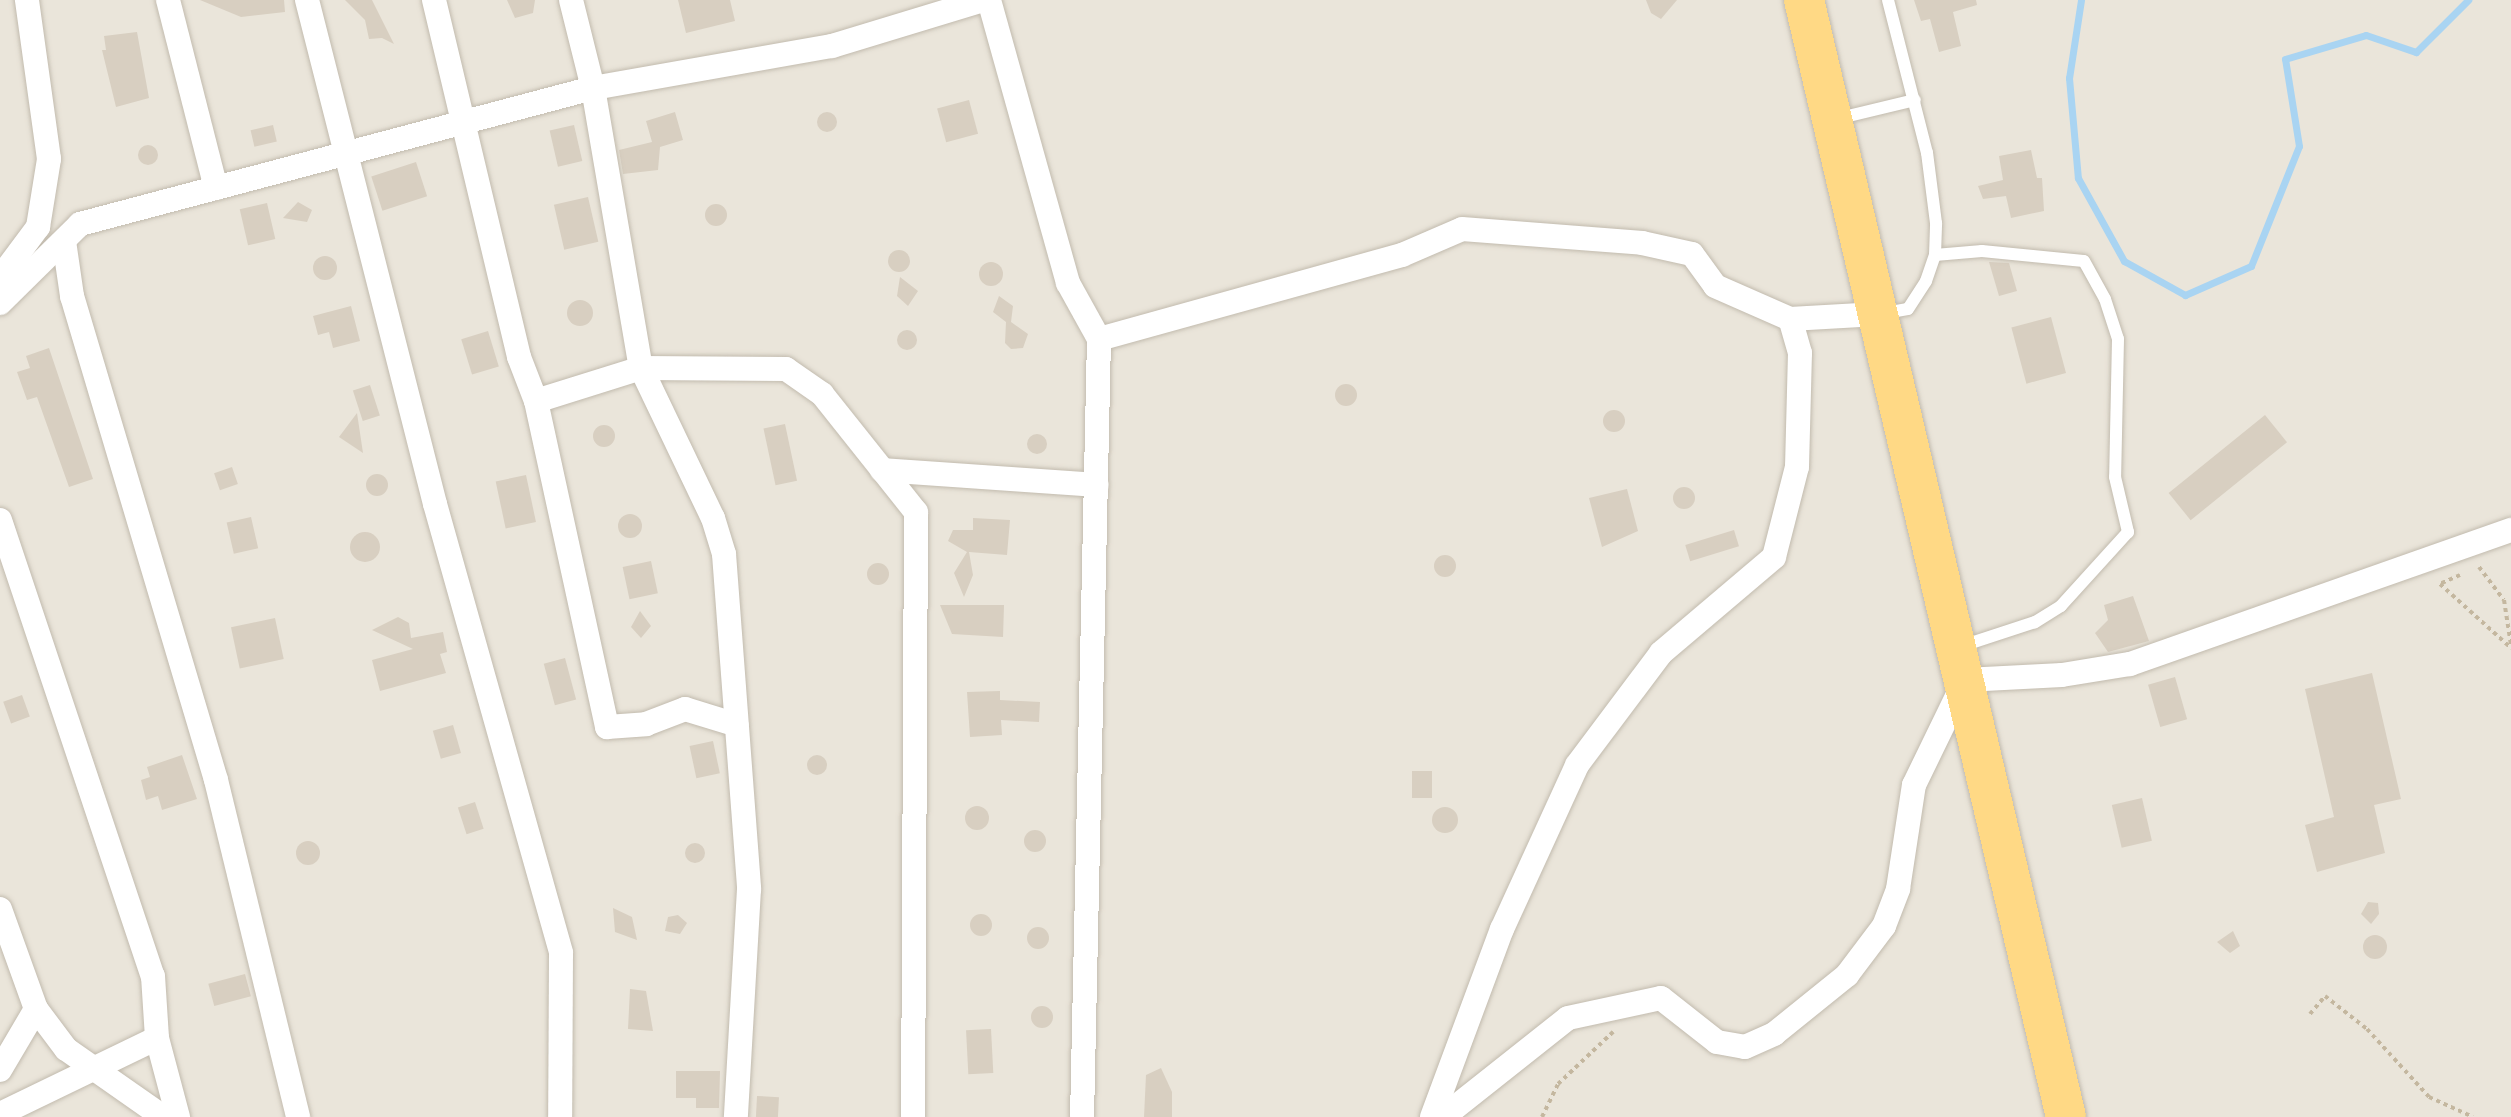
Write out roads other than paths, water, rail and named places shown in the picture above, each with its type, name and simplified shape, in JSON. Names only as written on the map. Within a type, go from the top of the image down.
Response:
[{"type":"highway","points":[[1804,0],[2066,1117]]},
{"type":"street","points":[[0,278],[38,227],[49,159],[27,0]]},
{"type":"street","points":[[168,0],[216,188]]},
{"type":"street","points":[[307,0],[435,504],[561,953],[560,1117]]},
{"type":"street","points":[[434,0],[466,123],[519,357],[536,401],[607,727],[646,724],[685,709],[737,725]]},
{"type":"street","points":[[571,0],[593,88],[641,368],[713,518],[724,554],[749,889],[736,1117]]},
{"type":"street","points":[[0,303],[80,224],[593,88],[832,46],[986,0],[1068,283],[1099,339],[1082,1117]]},
{"type":"street","points":[[1099,339],[1402,255],[1462,229],[1642,243],[1692,254],[1715,286],[1790,319],[1878,314]]},
{"type":"street","points":[[64,241],[72,296],[216,780],[298,1117]]},
{"type":"street","points":[[1432,1117],[1502,929],[1577,765],[1661,653],[1774,557],[1797,467],[1800,353],[1790,319]]},
{"type":"street","points":[[536,401],[641,368],[786,369],[822,394],[916,512],[913,1117]]},
{"type":"street","points":[[882,470],[1096,485]]},
{"type":"street","points":[[0,520],[153,976],[157,1038],[178,1117]]},
{"type":"street","points":[[1443,1117],[1568,1018],[1661,998],[1717,1042],[1745,1047],[1774,1034],[1847,975],[1884,926],[1898,889],[1914,785],[1961,664],[2062,675],[2130,664],[2511,530]]},
{"type":"street","points":[[0,909],[36,1009],[66,1049],[97,1066],[163,1117]]},
{"type":"street","points":[[0,1070],[36,1009]]},
{"type":"street","points":[[0,1114],[157,1038]]},
{"type":"lane","points":[[1878,314],[1908,309],[1926,281],[1935,255],[1927,153],[1888,0]]},
{"type":"lane","points":[[1832,120],[1915,100]]},
{"type":"lane","points":[[1935,255],[1982,251],[2084,261],[2105,299],[2118,339],[2115,477],[2128,532],[2061,606],[1961,664]]},
{"type":"waterway","points":[[2081,0],[2069,78],[2078,178],[2124,261],[2185,295],[2251,266],[2299,146],[2285,59],[2366,35],[2416,52],[2468,0]]}]
